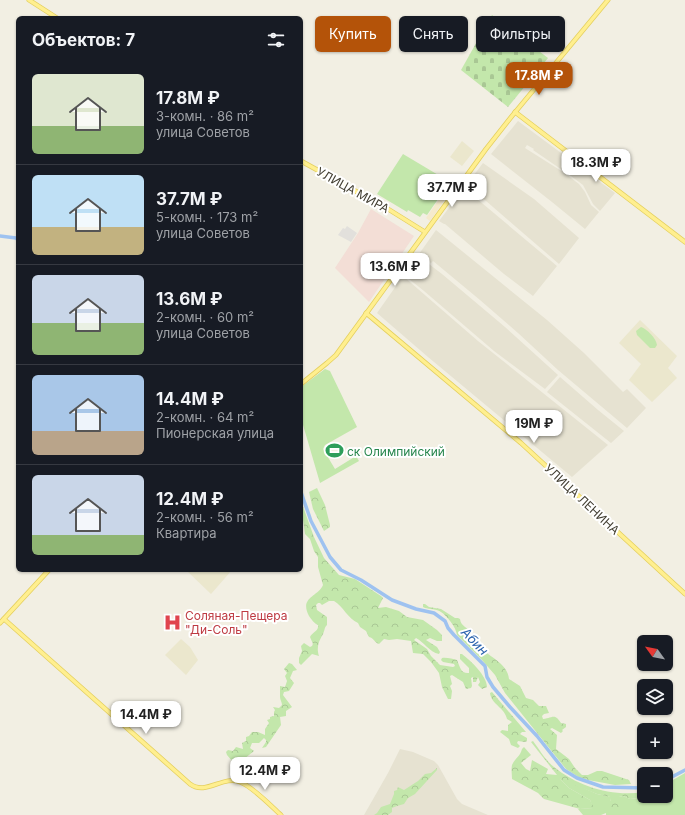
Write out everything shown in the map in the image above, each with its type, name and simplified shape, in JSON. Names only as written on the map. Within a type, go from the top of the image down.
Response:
[{"type":"main road","points":[[29,0],[54,16]]},
{"type":"main road","points":[[303,382],[330,361],[515,112],[608,0]]},
{"type":"main road","points":[[515,112],[685,242]]},
{"type":"main road","name":"УЛИЦА МИРА","points":[[303,162],[388,209],[425,232]]},
{"type":"main road","name":"УЛИЦА ЛЕНИНА","points":[[366,313],[521,443],[685,594]]},
{"type":"main road","points":[[0,623],[47,572]]},
{"type":"main road","points":[[4,619],[193,787],[201,788],[228,781],[240,782],[248,786],[281,815]]},
{"type":"shaded area","points":[[518,121],[615,193],[600,211],[593,204],[583,185],[527,145],[525,148],[579,184],[585,192],[591,205],[599,212],[585,229],[491,154]]},
{"type":"shaded area","points":[[462,141],[474,151],[462,166],[450,157]]},
{"type":"shaded area","points":[[483,163],[534,199],[579,238],[559,264],[478,194],[475,197],[464,188]]},
{"type":"shaded area","points":[[451,182],[455,185],[430,221],[426,218]]},
{"type":"shaded area","points":[[464,188],[557,266],[533,296],[504,274],[445,224],[439,221]]},
{"type":"shaded area","points":[[371,209],[414,236],[369,302],[335,268],[358,233]]},
{"type":"shaded area","points":[[347,226],[357,233],[351,242],[338,235],[343,228],[345,229]]},
{"type":"shaded area","points":[[436,230],[547,320],[584,353],[623,392],[627,389],[646,408],[627,428],[558,370],[480,300],[433,261],[431,263],[419,254]]},
{"type":"shaded area","points":[[417,255],[505,327],[558,375],[545,389],[494,351],[404,275]]},
{"type":"shaded area","points":[[403,276],[478,341],[608,445],[572,477],[377,313]]},
{"type":"shaded area","points":[[640,320],[677,356],[668,368],[677,378],[652,402],[629,380],[641,364],[619,343]]},
{"type":"shaded area","points":[[560,377],[624,431],[611,443],[547,392]]},
{"type":"shaded area","points":[[188,572],[230,572],[211,594]]},
{"type":"shaded area","points":[[181,639],[190,647],[198,660],[186,675],[165,655]]},
{"type":"shaded area","points":[[400,749],[413,752],[434,761],[438,765],[457,799],[462,804],[488,815],[364,815]]},
{"type":"green space","points":[[476,43],[476,52],[540,52],[548,58],[508,107],[461,70]]},
{"type":"green space","points":[[403,154],[450,182],[427,215],[423,213],[420,217],[408,210],[407,212],[377,194]]},
{"type":"green space","points":[[641,327],[655,340],[657,345],[655,348],[650,348],[637,335],[636,331]]},
{"type":"green space","points":[[325,369],[330,371],[357,427],[325,445],[323,449],[335,469],[356,456],[359,461],[320,483],[303,425],[303,386]]},
{"type":"green space","points":[[317,488],[325,505],[330,525],[330,527],[324,531],[313,509],[309,492]]},
{"type":"green space","points":[[303,507],[314,537],[324,558],[339,575],[355,579],[381,596],[383,598],[378,608],[386,607],[399,611],[407,617],[423,620],[437,630],[442,635],[442,641],[437,641],[430,638],[426,640],[437,647],[440,652],[439,654],[432,651],[416,638],[414,640],[427,649],[431,656],[440,665],[455,666],[454,664],[443,662],[441,660],[442,658],[457,660],[462,671],[469,673],[469,668],[460,659],[460,654],[462,654],[481,674],[487,687],[482,689],[478,685],[480,682],[478,677],[476,682],[473,682],[473,677],[471,678],[471,688],[466,689],[463,682],[452,675],[450,676],[452,684],[450,686],[452,691],[451,699],[448,699],[442,687],[439,673],[423,654],[413,653],[411,641],[384,639],[379,644],[377,643],[369,637],[366,631],[360,627],[358,623],[351,619],[334,601],[329,601],[322,605],[318,603],[316,605],[317,610],[327,617],[327,625],[318,644],[319,656],[312,654],[301,665],[299,663],[299,658],[302,651],[301,646],[304,643],[310,647],[312,646],[313,644],[310,637],[318,627],[318,625],[309,616],[306,605],[310,598],[321,589],[323,585],[318,567],[318,557],[314,551],[310,539],[305,534]]},
{"type":"green space","points":[[423,604],[429,607],[441,609],[455,618],[460,619],[462,624],[472,634],[477,645],[505,668],[509,679],[520,686],[526,698],[533,700],[539,706],[546,706],[549,713],[542,716],[543,719],[555,717],[561,723],[566,724],[566,727],[561,733],[552,728],[550,729],[557,735],[556,749],[569,759],[582,775],[602,771],[629,780],[631,784],[615,785],[588,780],[580,778],[566,769],[505,693],[495,675],[457,635],[453,625],[448,619],[439,611],[423,607]]},
{"type":"green space","points":[[289,663],[292,664],[297,670],[293,671],[290,678],[294,683],[289,691],[284,692],[283,695],[292,707],[286,711],[286,716],[280,717],[281,725],[266,747],[262,748],[266,742],[264,738],[259,743],[252,743],[250,748],[254,751],[244,759],[245,767],[242,767],[242,760],[238,758],[232,766],[231,765],[233,762],[226,752],[228,750],[233,751],[236,747],[243,749],[242,743],[246,741],[246,737],[252,732],[258,732],[265,735],[265,729],[269,723],[267,720],[274,716],[275,710],[273,707],[279,708],[282,705],[280,698],[280,686],[285,687],[287,681],[285,676],[287,673],[284,669]]},
{"type":"green space","points":[[492,692],[526,732],[522,732],[520,734],[527,738],[527,741],[518,741],[517,743],[520,746],[518,748],[511,745],[509,739],[500,732],[502,730],[508,731],[508,725],[512,722],[507,719],[504,712],[491,697],[490,693]]},
{"type":"green space","points":[[533,741],[545,758],[554,767],[574,780],[608,792],[637,793],[637,798],[630,799],[623,796],[619,797],[623,805],[618,809],[611,809],[610,797],[597,794],[560,779],[569,788],[590,800],[594,808],[580,809],[544,799],[538,793],[512,779],[512,765],[524,747],[531,755],[521,763],[526,769],[530,771],[532,760],[548,769],[546,774],[557,775],[531,742]]},
{"type":"green space","points":[[437,768],[437,770],[415,794],[408,798],[404,804],[392,808],[392,812],[388,815],[374,815],[381,807],[390,804],[394,791],[397,790],[398,787],[404,790],[418,781],[425,774],[431,773]]},
{"type":"green space","points":[[685,773],[685,815],[606,815],[606,813],[601,815],[583,815],[578,809],[593,808],[590,800],[569,788],[559,778],[597,794],[611,797],[610,801],[623,796],[630,799],[637,798],[637,803],[673,803],[673,780]]},
{"type":"green space","points":[[673,789],[678,792],[673,796]]},
{"type":"waterway","name":"Абин","points":[[0,236],[16,238]]},
{"type":"waterway","name":"Абин","points":[[303,498],[311,521],[330,557],[341,570],[361,580],[392,600],[416,609],[434,613],[445,621],[448,628],[454,635],[485,666],[487,677],[493,687],[537,736],[564,770],[577,778],[603,787],[637,788]]},
{"type":"waterway","name":"Абин","points":[[673,776],[685,770]]},
{"type":"place","name":"ск Олимпийский","points":[[334,451]]},
{"type":"place","name":"Соляная-Пещера \"Ди-Соль\"","points":[[172,622]]}]
